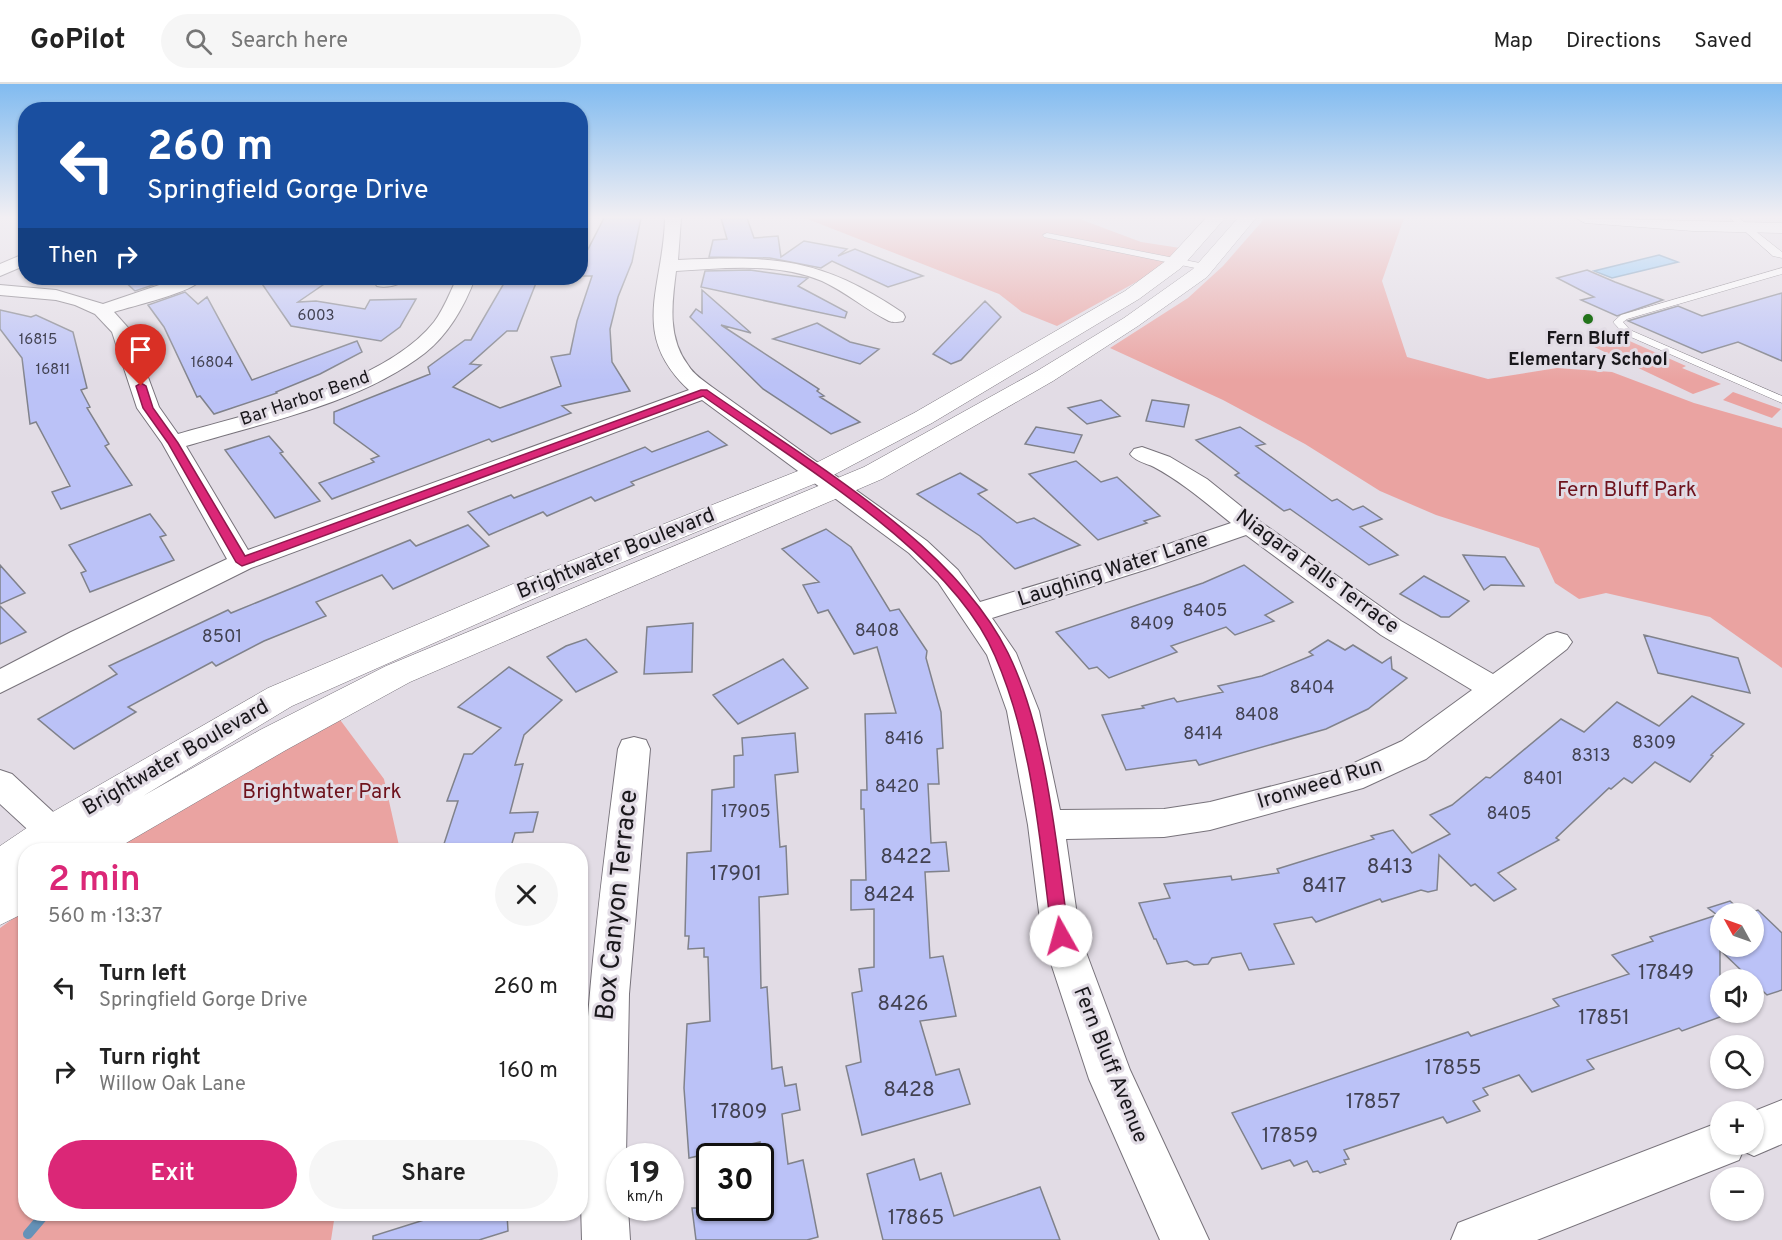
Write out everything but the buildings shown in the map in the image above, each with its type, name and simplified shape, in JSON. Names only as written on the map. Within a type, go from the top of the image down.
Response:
[{"type":"street","name":"Fern Bluff Avenue","points":[[668,272],[661,311],[668,346],[680,369],[704,392],[918,547],[948,576],[976,613],[1001,653],[1014,681],[1023,711],[1046,825],[1061,936],[1111,1079],[1185,1240]]},
{"type":"street","points":[[809,272],[831,279],[896,317]]},
{"type":"street","name":"Brightwater Boulevard","points":[[828,480],[923,418],[1132,295],[1162,272]]},
{"type":"street","name":"Brightwater Boulevard","points":[[71,843],[280,697],[520,592],[828,480],[873,473],[1045,376],[1131,322],[1198,272]]},
{"type":"street","points":[[102,310],[178,285]]},
{"type":"street","name":"Bar Harbor Bend","points":[[173,443],[340,390],[373,376],[417,351],[441,326],[462,285]]},
{"type":"street","points":[[0,290],[57,295],[102,310],[121,331],[148,408],[173,443],[242,562]]},
{"type":"street","points":[[0,682],[81,639],[242,562],[704,392]]},
{"type":"street","name":"Niagara Falls Terrace","points":[[1142,454],[1174,469],[1198,484],[1249,525],[1391,628],[1494,689]]},
{"type":"street","name":"Laughing Water Lane","points":[[976,613],[1145,561],[1249,525]]},
{"type":"street","name":"Ironweed Run","points":[[1046,825],[1164,823],[1210,816],[1351,779],[1414,750],[1557,642]]},
{"type":"street","name":"Box Canyon Terrace","points":[[606,1240],[602,1084],[609,972],[634,749]]},
{"type":"street","points":[[0,783],[69,843]]},
{"type":"street","name":"Brightwater Boulevard","points":[[0,867],[18,861]]},
{"type":"street","points":[[0,907],[18,895]]},
{"type":"street","points":[[1764,1129],[1782,1122]]},
{"type":"street","points":[[1475,1240],[1710,1149]]},
{"type":"lane","points":[[1779,272],[1624,317],[1618,322],[1627,332],[1782,400]]},
{"type":"green space","points":[[943,272],[1154,272],[1057,326],[1022,312],[999,294]]},
{"type":"green space","name":"Fern Bluff Park","points":[[1216,272],[1385,272],[1382,281],[1407,357],[1488,379],[1557,368],[1612,372],[1694,403],[1782,428],[1782,668],[1710,617],[1606,593],[1579,599],[1555,583],[1539,548],[1436,515],[1380,491],[1305,444],[1223,400],[1110,348],[1188,298]]},
{"type":"green space","points":[[1616,335],[1686,366],[1682,368],[1721,384],[1693,394],[1588,344]]},
{"type":"green space","points":[[1733,392],[1781,409],[1772,418],[1723,400]]},
{"type":"green space","name":"Brightwater Park","points":[[338,717],[384,779],[398,843],[124,843]]},
{"type":"green space","points":[[18,915],[18,1221],[334,1221],[331,1240],[0,1240],[0,928]]},
{"type":"water","points":[[1596,272],[1637,272],[1612,278]]},
{"type":"waterway","points":[[28,1234],[39,1221]]},
{"type":"place","name":"Fern Bluff Elementary School","points":[[1588,319]]},
{"type":"route","points":[[141,386],[148,408],[173,443],[242,562],[310,535],[704,392],[840,488],[918,547],[948,576],[976,613],[1001,653],[1014,681],[1023,711],[1046,825],[1061,936]]}]
